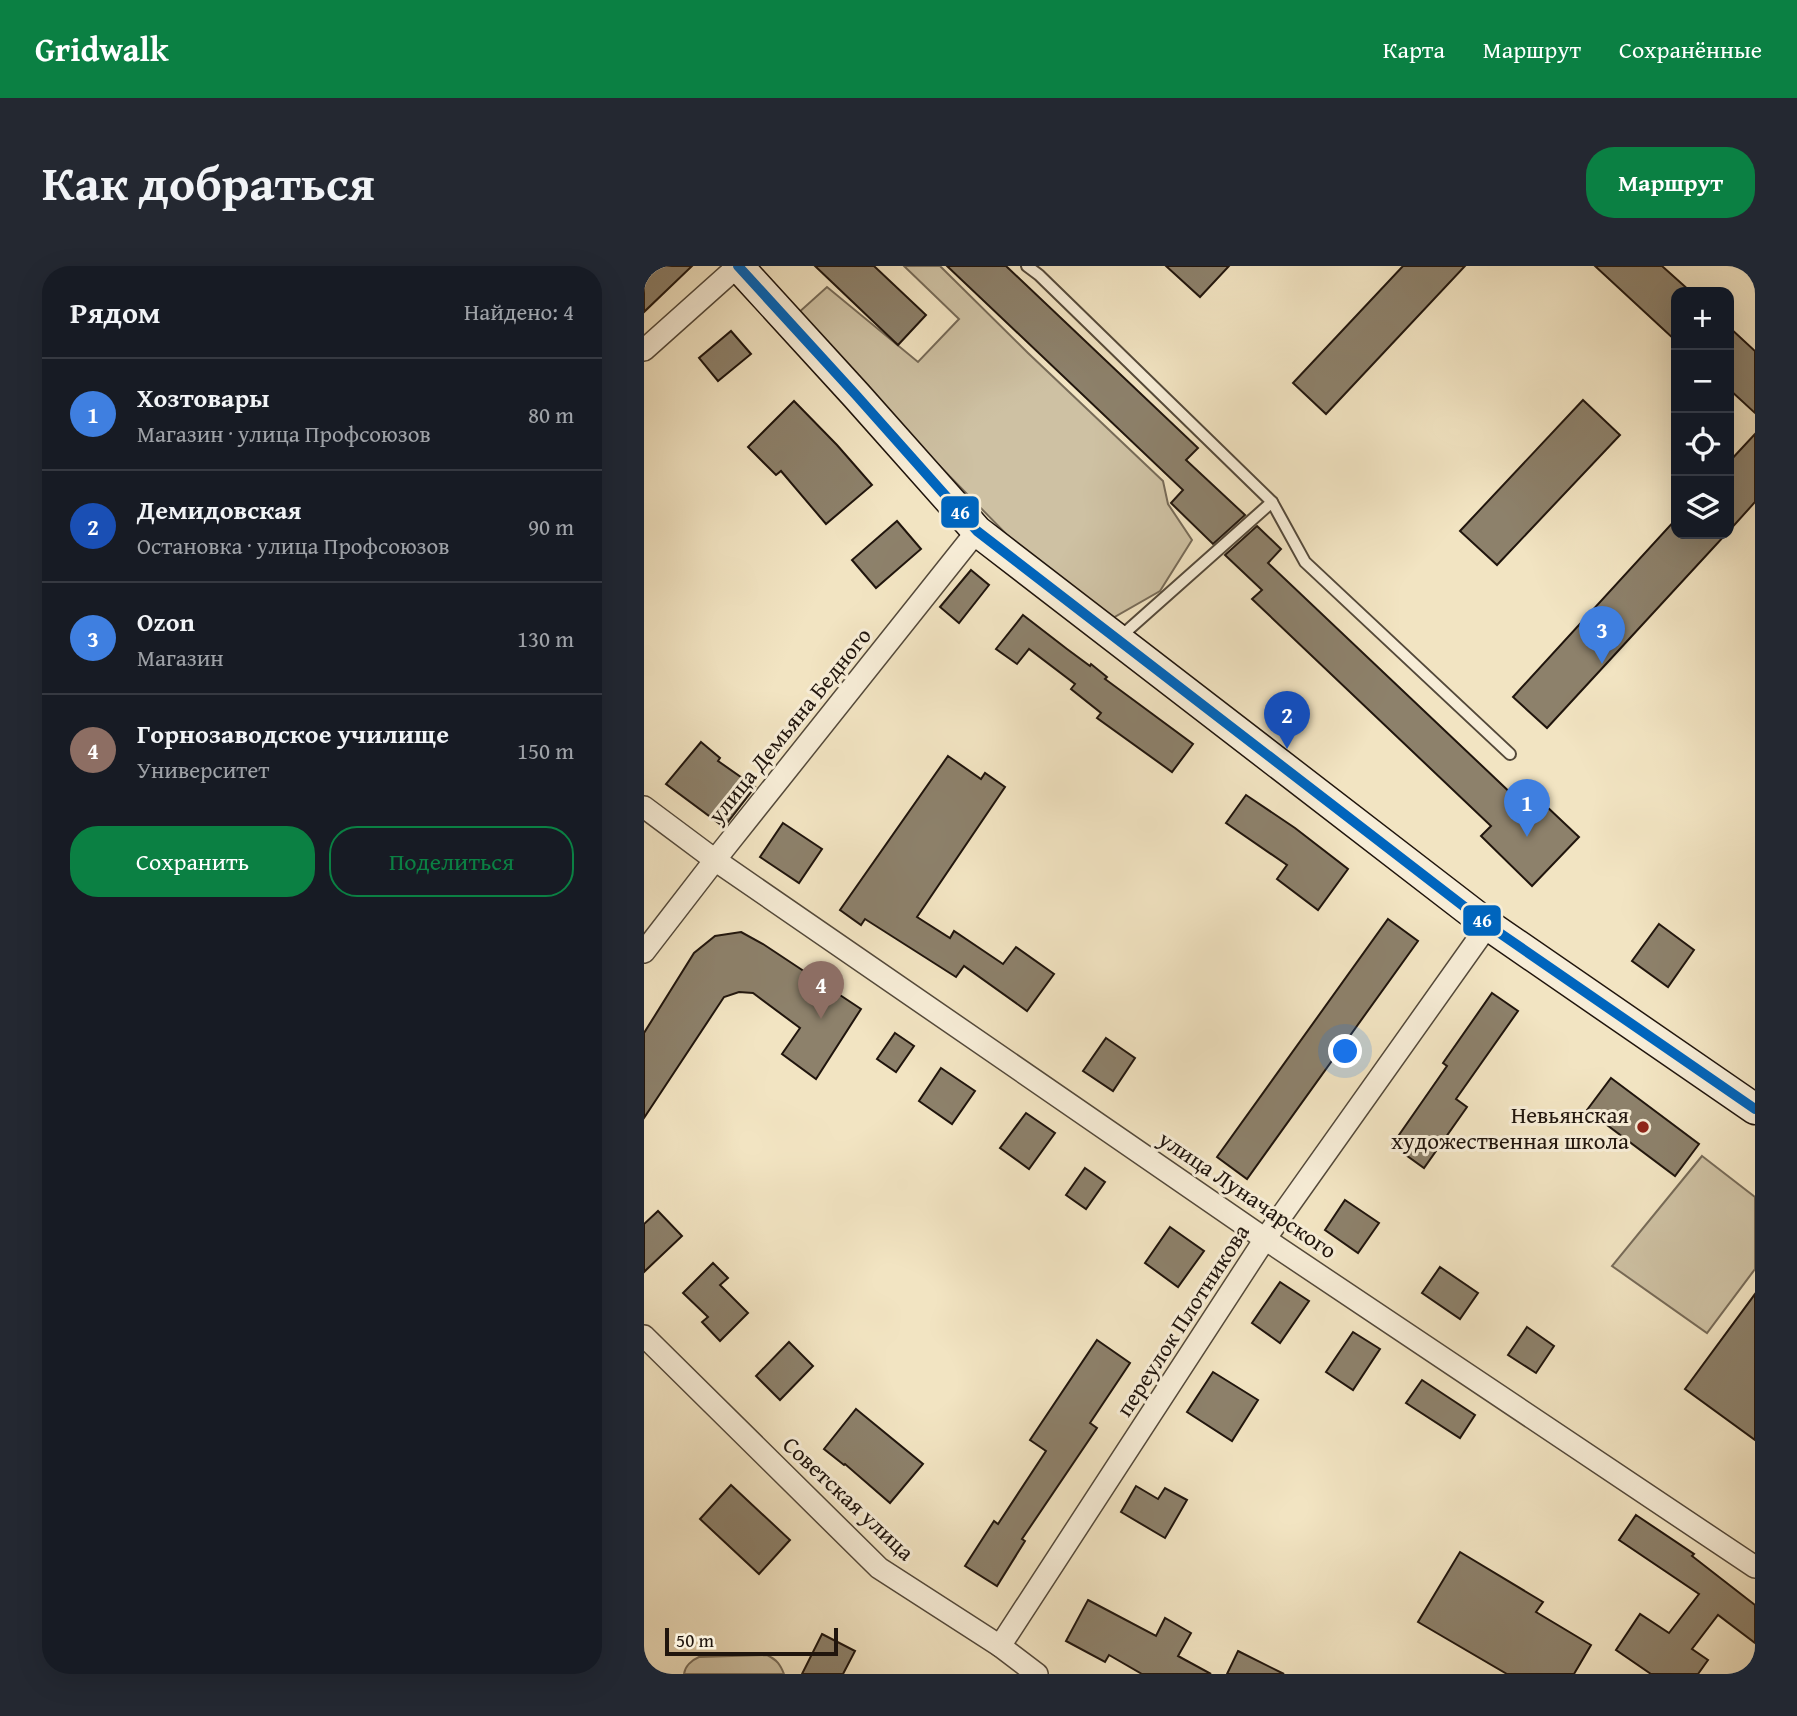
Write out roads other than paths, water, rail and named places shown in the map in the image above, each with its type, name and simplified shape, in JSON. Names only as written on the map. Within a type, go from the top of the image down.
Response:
[{"type":"street","points":[[644,350],[738,266],[977,531],[1488,925],[1755,1109]]},
{"type":"street","name":"улица Демьяна Бедного","points":[[644,952],[977,531]]},
{"type":"street","name":"улица Луначарского","points":[[644,807],[715,860],[1265,1239],[1755,1567]]},
{"type":"street","name":"переулок Плотникова","points":[[1000,1646],[1265,1239],[1488,925]]},
{"type":"street","name":"Советская улица","points":[[644,1336],[879,1568],[1000,1646],[1037,1674]]},
{"type":"lane","points":[[1027,266],[1272,502],[1306,562],[1510,754]]},
{"type":"lane","points":[[1116,640],[1272,502]]},
{"type":"place","name":"Ozon","points":[[1602,664]]},
{"type":"place","name":"Демидовская","points":[[1287,749]]},
{"type":"place","name":"Хозтовары","points":[[1527,837]]},
{"type":"place","name":"Горнозаводское училище","points":[[821,1019]]},
{"type":"place","name":"Невьянская художественная школа","points":[[1643,1127]]}]
